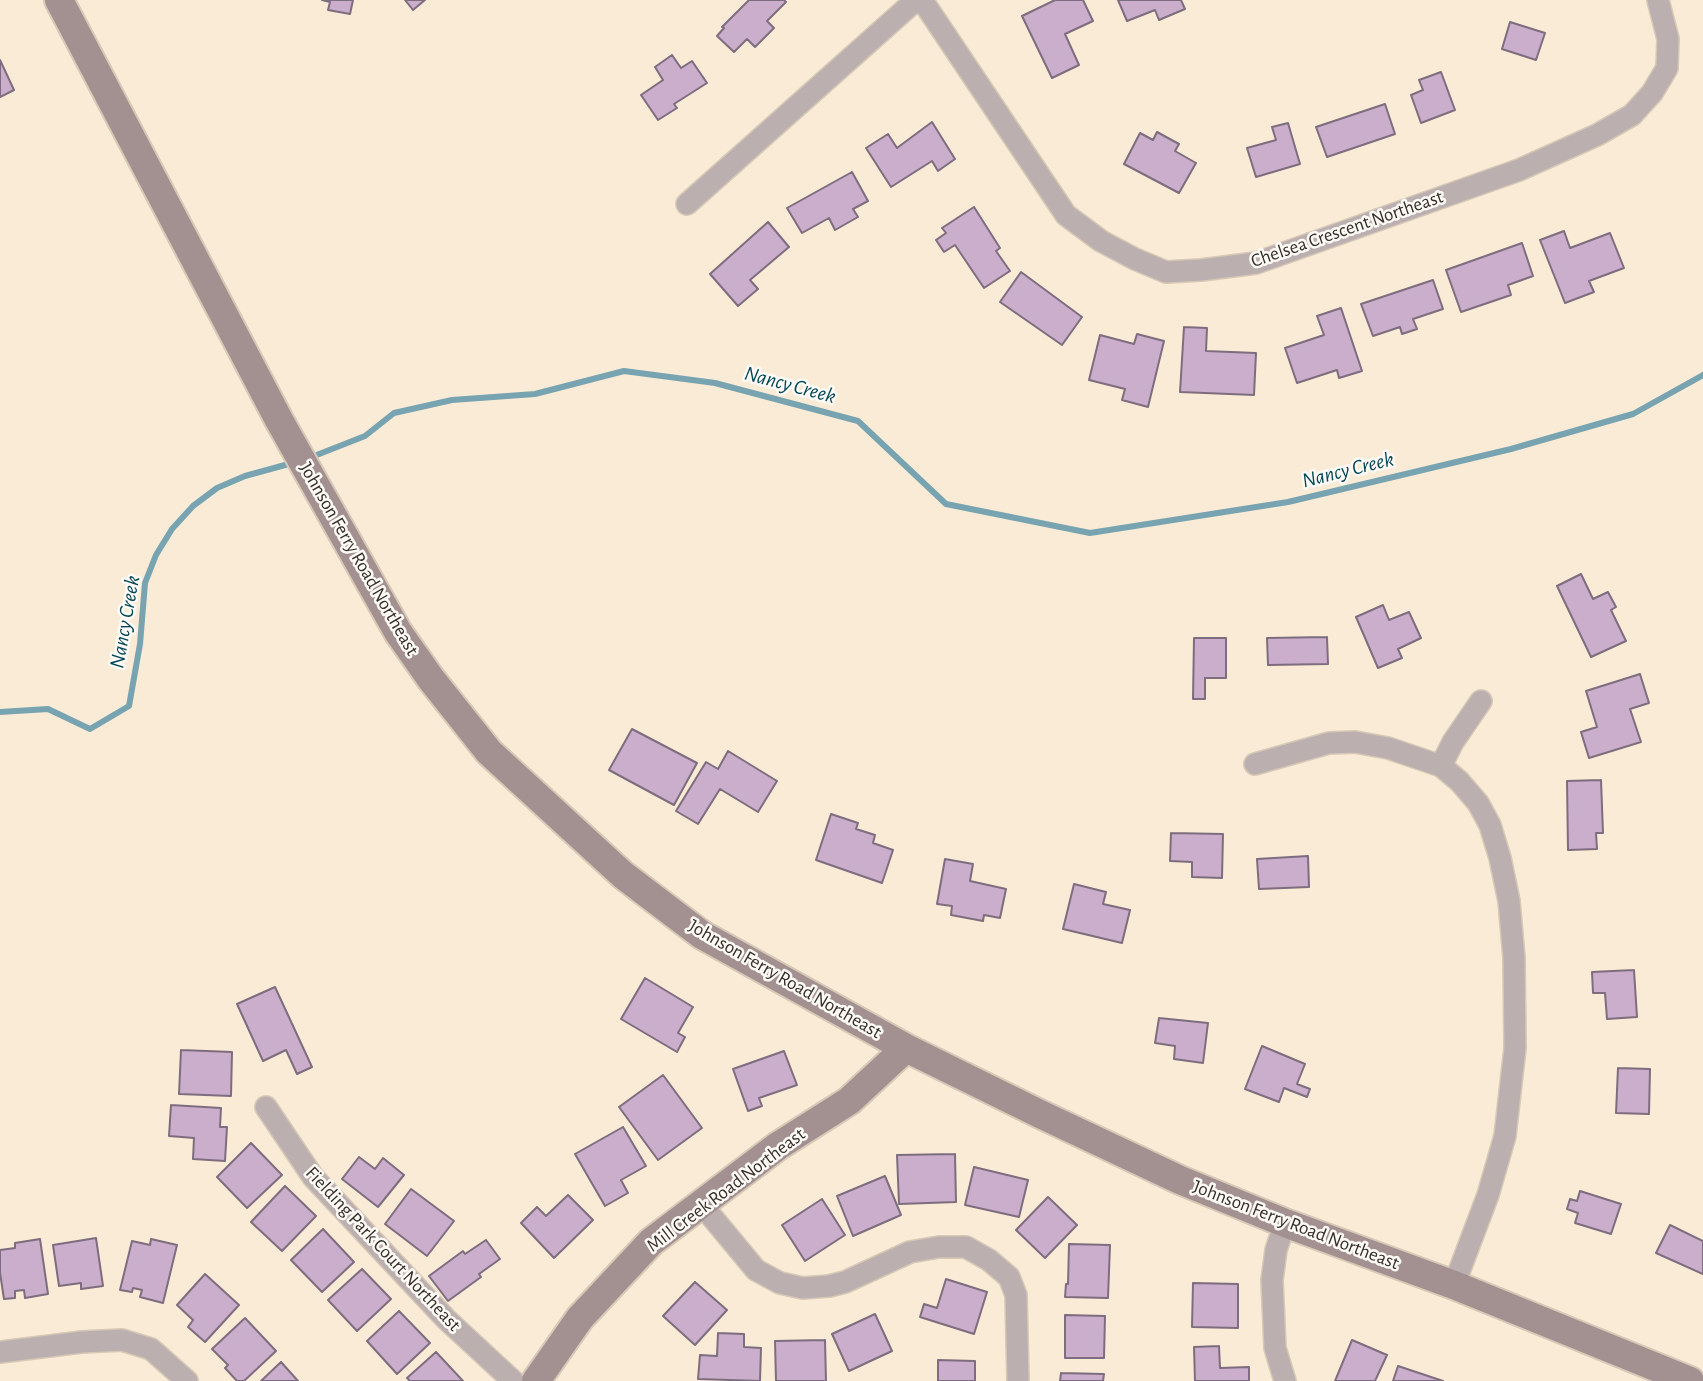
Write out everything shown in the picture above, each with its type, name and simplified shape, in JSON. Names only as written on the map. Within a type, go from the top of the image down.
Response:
[{"type":"main road","name":"Johnson Ferry Road Northeast","points":[[58,0],[279,420],[398,632],[431,679],[489,752],[623,875],[702,935],[906,1048],[1180,1180],[1285,1223],[1454,1285],[1690,1381]]},
{"type":"main road","name":"Mill Creek Road Northeast","points":[[536,1381],[580,1318],[651,1242],[778,1146],[849,1101],[906,1048]]},
{"type":"street","points":[[687,204],[916,0]]},
{"type":"street","name":"Chelsea Crescent Northeast","points":[[922,0],[1066,215],[1101,241],[1135,259],[1166,271],[1201,271],[1256,263],[1519,170],[1632,116],[1652,93],[1667,68],[1668,39],[1658,0]]},
{"type":"street","points":[[1441,766],[1453,742],[1481,701]]},
{"type":"street","points":[[1255,764],[1329,743],[1355,742],[1388,748],[1441,766],[1460,781],[1478,803],[1490,825],[1509,901],[1514,958],[1515,1048],[1505,1136],[1488,1195],[1454,1285]]},
{"type":"street","name":"Fielding Park Court Northeast","points":[[266,1107],[313,1177],[446,1319],[513,1381]]},
{"type":"street","points":[[702,1205],[756,1270],[780,1283],[803,1288],[845,1282],[910,1252],[939,1247],[966,1247],[989,1260],[1009,1278],[1016,1295],[1018,1381]]},
{"type":"street","points":[[1285,1223],[1276,1250],[1272,1280],[1275,1348],[1285,1381]]},
{"type":"street","points":[[0,1352],[122,1340],[151,1349],[187,1381]]},
{"type":"building","points":[[322,0],[353,0],[350,14],[328,10],[330,2]]},
{"type":"building","points":[[405,0],[425,0],[413,10]]},
{"type":"building","points":[[749,0],[786,2],[767,21],[774,28],[755,47],[747,39],[734,52],[717,36],[724,28],[722,27]]},
{"type":"building","points":[[1055,0],[1083,0],[1093,21],[1065,34],[1079,65],[1052,78],[1022,16]]},
{"type":"building","points":[[1118,0],[1181,0],[1185,9],[1159,20],[1155,10],[1127,21]]},
{"type":"building","points":[[1510,22],[1545,33],[1536,60],[1502,49]]},
{"type":"building","points":[[672,55],[681,68],[692,61],[707,83],[674,104],[677,108],[658,120],[641,95],[663,80],[655,67]]},
{"type":"building","points":[[0,60],[14,90],[0,97]]},
{"type":"building","points":[[1441,72],[1455,110],[1421,123],[1411,95],[1423,90],[1419,80]]},
{"type":"building","points":[[1385,104],[1395,134],[1327,157],[1316,127]]},
{"type":"building","points":[[932,122],[955,159],[938,171],[932,161],[891,187],[866,148],[888,134],[897,148]]},
{"type":"building","points":[[1288,123],[1300,164],[1256,177],[1247,148],[1276,140],[1272,127]]},
{"type":"building","points":[[1157,132],[1179,144],[1175,151],[1196,163],[1179,193],[1124,164],[1140,133],[1153,140]]},
{"type":"building","points":[[852,172],[868,201],[853,209],[858,217],[835,230],[829,218],[802,233],[787,208]]},
{"type":"building","points":[[974,207],[1000,248],[996,251],[1010,271],[984,288],[955,245],[944,252],[936,240],[946,233],[942,228]]},
{"type":"building","points":[[768,222],[789,247],[750,280],[758,289],[738,306],[710,274]]},
{"type":"building","points":[[1564,231],[1570,248],[1610,233],[1624,268],[1589,281],[1594,292],[1565,303],[1540,240]]},
{"type":"building","points":[[1522,243],[1533,276],[1508,285],[1511,295],[1461,312],[1446,270]]},
{"type":"building","points":[[1021,272],[1082,317],[1062,345],[1000,302]]},
{"type":"building","points":[[1433,280],[1443,309],[1413,319],[1417,329],[1402,334],[1400,327],[1373,336],[1361,304]]},
{"type":"building","points":[[1341,308],[1362,371],[1339,378],[1337,370],[1297,383],[1285,348],[1324,335],[1317,316]]},
{"type":"building","points":[[1184,327],[1207,328],[1206,351],[1256,353],[1254,395],[1180,392]]},
{"type":"building","points":[[1137,334],[1164,341],[1148,407],[1122,400],[1125,389],[1089,380],[1100,335],[1134,344]]},
{"type":"building","points":[[1581,574],[1593,599],[1608,592],[1616,607],[1611,610],[1626,641],[1591,657],[1557,586]]},
{"type":"building","points":[[1383,605],[1389,620],[1409,612],[1421,638],[1398,649],[1402,658],[1378,668],[1356,617]]},
{"type":"building","points":[[1327,637],[1328,664],[1268,665],[1267,638]]},
{"type":"building","points":[[1194,638],[1226,638],[1226,678],[1205,678],[1205,699],[1193,699]]},
{"type":"building","points":[[1640,674],[1649,703],[1630,709],[1641,742],[1589,758],[1581,732],[1597,727],[1586,691]]},
{"type":"building","points":[[632,729],[697,763],[674,805],[609,770]]},
{"type":"building","points":[[728,751],[777,781],[758,812],[720,789],[698,824],[676,811],[706,762],[718,769]]},
{"type":"building","points":[[1601,780],[1603,833],[1596,833],[1597,849],[1568,850],[1567,781]]},
{"type":"building","points":[[831,814],[858,823],[856,829],[875,835],[873,843],[893,850],[882,883],[816,860]]},
{"type":"building","points":[[1171,833],[1223,834],[1222,878],[1192,877],[1192,862],[1170,861]]},
{"type":"building","points":[[1308,856],[1309,887],[1259,889],[1257,859]]},
{"type":"building","points":[[945,859],[973,864],[970,881],[1006,889],[1000,918],[984,915],[983,921],[951,915],[952,906],[937,904]]},
{"type":"building","points":[[1074,884],[1106,892],[1103,904],[1130,910],[1122,943],[1063,929]]},
{"type":"building","points":[[1634,970],[1637,1017],[1607,1019],[1605,993],[1593,993],[1592,972]]},
{"type":"building","points":[[645,978],[693,1007],[678,1033],[685,1037],[677,1052],[621,1019]]},
{"type":"building","points":[[275,987],[312,1067],[297,1074],[286,1050],[263,1061],[237,1004]]},
{"type":"building","points":[[1159,1018],[1208,1023],[1203,1063],[1174,1059],[1175,1046],[1155,1043]]},
{"type":"building","points":[[1262,1046],[1305,1064],[1297,1084],[1310,1089],[1307,1097],[1284,1088],[1279,1102],[1245,1089]]},
{"type":"building","points":[[181,1050],[232,1052],[231,1096],[179,1094]]},
{"type":"building","points":[[784,1051],[797,1085],[759,1098],[762,1106],[748,1111],[733,1069]]},
{"type":"building","points":[[1618,1068],[1650,1069],[1649,1114],[1616,1113]]},
{"type":"building","points":[[663,1075],[702,1128],[658,1160],[619,1107]]},
{"type":"building","points":[[171,1105],[221,1108],[220,1127],[227,1127],[225,1161],[193,1159],[194,1138],[169,1136]]},
{"type":"building","points":[[623,1127],[646,1166],[621,1180],[628,1193],[605,1206],[575,1154]]},
{"type":"building","points":[[251,1143],[282,1175],[247,1208],[217,1177]]},
{"type":"building","points":[[955,1154],[956,1202],[899,1204],[897,1155]]},
{"type":"building","points":[[359,1157],[375,1169],[383,1158],[404,1175],[378,1207],[342,1179]]},
{"type":"building","points":[[974,1167],[1028,1180],[1019,1217],[965,1205]]},
{"type":"building","points":[[885,1176],[901,1215],[853,1236],[837,1196]]},
{"type":"building","points":[[285,1186],[316,1216],[282,1251],[251,1222]]},
{"type":"building","points":[[411,1189],[454,1221],[427,1256],[385,1224]]},
{"type":"building","points":[[1580,1191],[1621,1204],[1611,1234],[1575,1223],[1578,1213],[1567,1209],[1570,1199],[1577,1201]]},
{"type":"building","points":[[568,1195],[593,1220],[554,1258],[521,1223],[537,1207],[546,1216]]},
{"type":"building","points":[[1048,1197],[1077,1225],[1045,1258],[1016,1230]]},
{"type":"building","points":[[822,1199],[845,1235],[805,1261],[782,1225]]},
{"type":"building","points":[[1670,1225],[1703,1241],[1703,1274],[1656,1253]]},
{"type":"building","points":[[323,1229],[354,1262],[322,1292],[291,1260]]},
{"type":"building","points":[[96,1238],[103,1286],[81,1289],[81,1283],[59,1286],[53,1245]]},
{"type":"building","points":[[40,1239],[48,1294],[25,1298],[24,1290],[15,1291],[15,1298],[4,1299],[0,1250],[15,1248],[15,1243]]},
{"type":"building","points":[[151,1239],[177,1245],[163,1303],[140,1297],[142,1290],[120,1290],[132,1241],[150,1245]]},
{"type":"building","points":[[486,1240],[500,1259],[448,1301],[429,1276],[463,1251],[465,1254]]},
{"type":"building","points":[[1069,1244],[1110,1245],[1108,1298],[1065,1297]]},
{"type":"building","points":[[362,1269],[391,1299],[357,1331],[328,1300]]},
{"type":"building","points":[[205,1274],[239,1305],[205,1342],[188,1327],[193,1320],[177,1305]]},
{"type":"building","points":[[946,1279],[987,1292],[974,1334],[920,1317],[924,1304],[937,1308]]},
{"type":"building","points":[[695,1282],[727,1310],[695,1345],[663,1316]]},
{"type":"building","points":[[1193,1283],[1238,1284],[1238,1328],[1192,1327]]},
{"type":"building","points":[[399,1311],[430,1343],[397,1374],[367,1341]]},
{"type":"building","points":[[875,1314],[892,1351],[849,1371],[832,1334]]},
{"type":"building","points":[[1065,1315],[1105,1316],[1104,1358],[1065,1358]]},
{"type":"building","points":[[245,1318],[276,1351],[244,1381],[237,1381],[225,1368],[228,1365],[212,1349]]},
{"type":"building","points":[[718,1333],[744,1334],[744,1347],[761,1348],[760,1381],[698,1379],[700,1355],[717,1356]]},
{"type":"building","points":[[825,1340],[826,1381],[776,1381],[775,1341]]},
{"type":"building","points":[[1352,1340],[1387,1355],[1375,1381],[1335,1381]]},
{"type":"building","points":[[1219,1346],[1220,1368],[1249,1367],[1249,1381],[1195,1381],[1194,1347]]},
{"type":"building","points":[[436,1352],[463,1381],[410,1381],[407,1378]]},
{"type":"building","points":[[938,1360],[975,1361],[975,1381],[938,1381]]},
{"type":"building","points":[[281,1362],[298,1381],[261,1381]]},
{"type":"building","points":[[1398,1366],[1443,1381],[1393,1381]]},
{"type":"building","points":[[1061,1373],[1104,1374],[1103,1381],[1060,1381]]},
{"type":"waterway","name":"Nancy Creek","points":[[309,458],[365,436],[394,413],[452,400],[535,394],[624,371],[715,383],[858,421],[946,504],[1090,533],[1288,502],[1511,449],[1633,414],[1703,375]]},
{"type":"waterway","name":"Nancy Creek","points":[[0,712],[48,709],[90,729],[129,706],[140,644],[145,583],[156,555],[172,529],[193,506],[217,488],[245,476],[296,462]]}]
